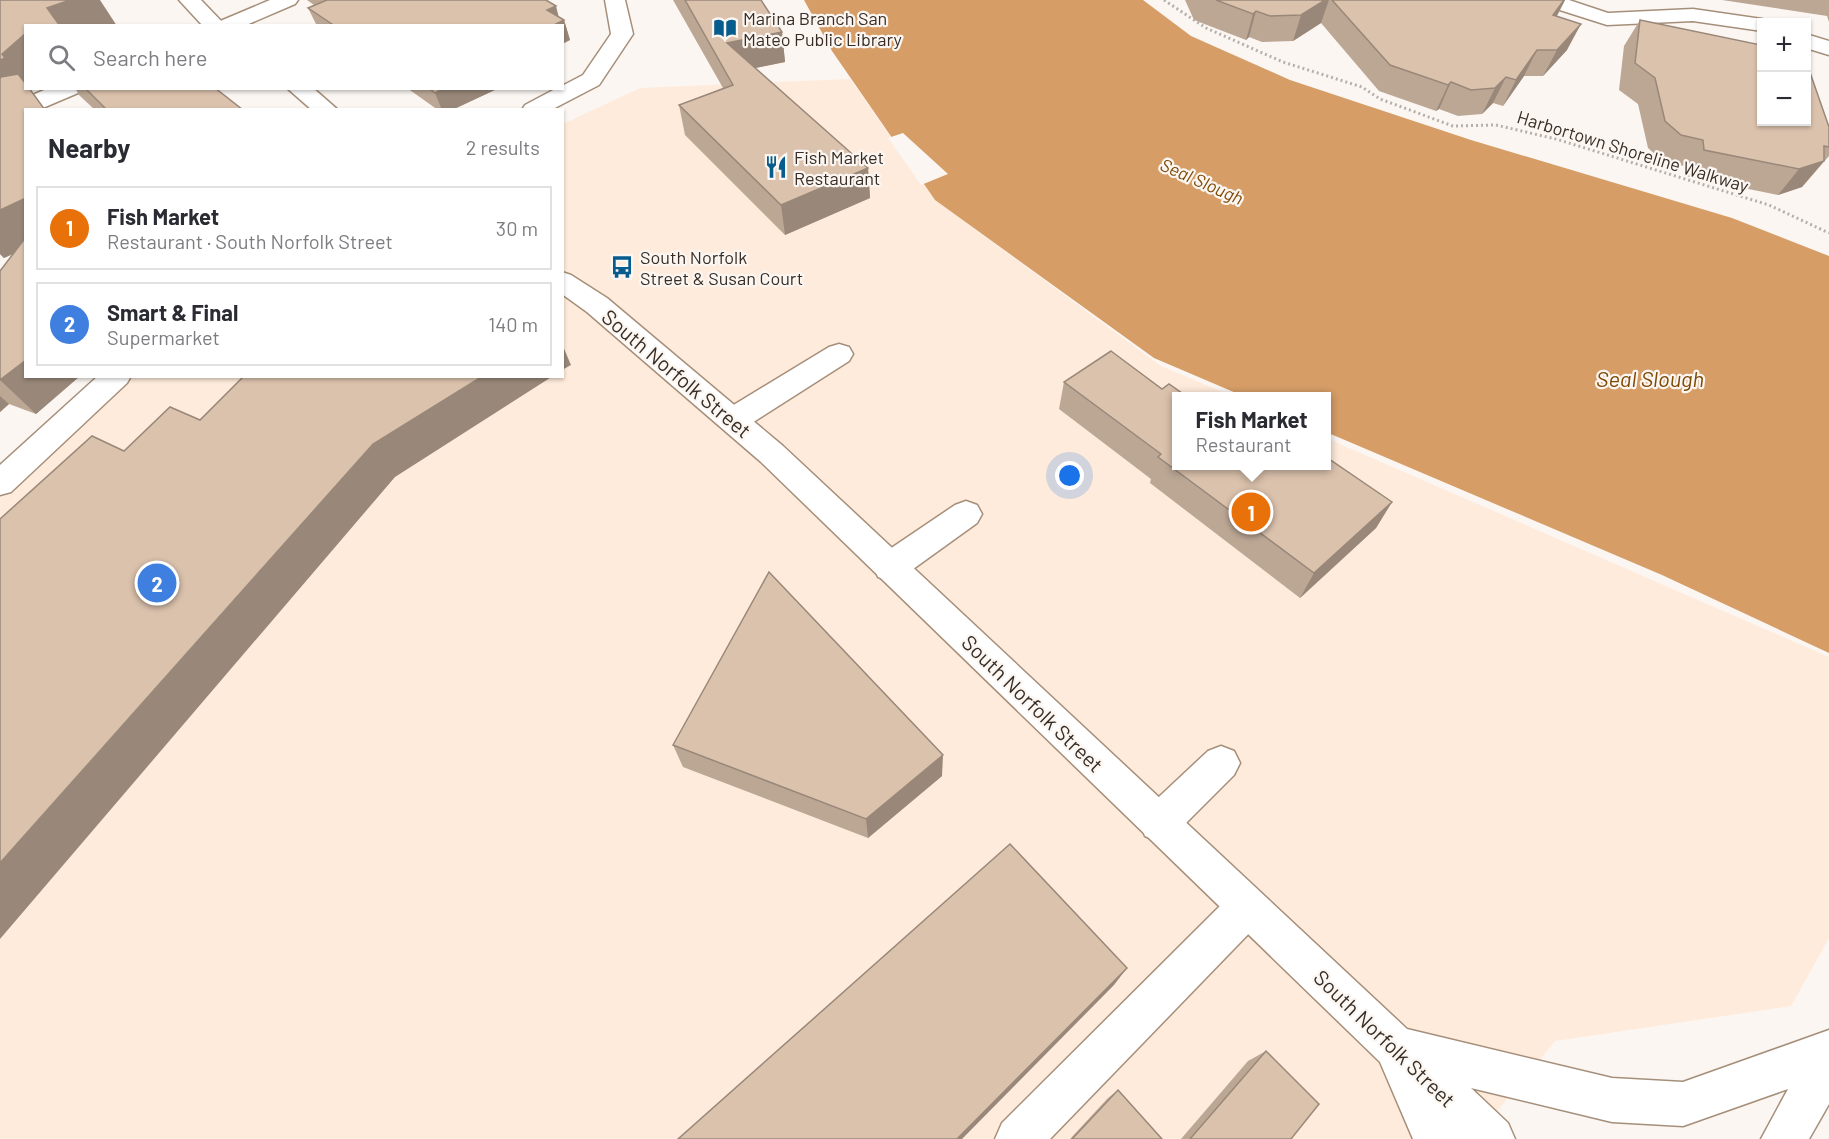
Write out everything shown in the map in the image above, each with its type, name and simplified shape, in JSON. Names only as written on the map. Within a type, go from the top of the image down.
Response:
[{"type":"main road","points":[[189,0],[214,24]]},
{"type":"main road","points":[[230,24],[288,0]]},
{"type":"main road","points":[[537,108],[591,80],[622,34],[615,0]]},
{"type":"main road","points":[[1548,0],[1607,18],[1694,15],[1733,31],[1757,27]]},
{"type":"main road","points":[[1811,42],[1829,49]]},
{"type":"main road","points":[[0,117],[65,90]]},
{"type":"main road","points":[[301,90],[324,108]]},
{"type":"main road","name":"South Norfolk Street","points":[[564,282],[597,305],[772,454],[1492,1139]]},
{"type":"main road","points":[[733,420],[839,354]]},
{"type":"main road","points":[[0,483],[115,378]]},
{"type":"main road","points":[[890,567],[966,514]]},
{"type":"main road","points":[[1159,823],[1221,763]]},
{"type":"main road","points":[[1018,1139],[1247,907]]},
{"type":"main road","points":[[1395,1048],[1612,1100],[1683,1104],[1829,1052]]},
{"type":"main road","points":[[1395,1048],[1436,1139]]},
{"type":"main road","points":[[1784,1139],[1829,1061]]},
{"type":"path","name":"Harbortown Shoreline Walkway","points":[[1164,0],[1206,28],[1225,37],[1283,62],[1362,87],[1380,99],[1454,126],[1496,124],[1556,139],[1769,206],[1829,233]]},
{"type":"shaded area","points":[[850,79],[935,200],[1161,366],[1223,392],[1172,392],[1172,470],[1331,470],[1331,440],[1829,657],[1829,938],[1791,1006],[1555,1041],[1474,1139],[0,1139],[0,477],[110,378],[564,378],[564,124],[640,88]]},
{"type":"water","name":"Seal Slough","points":[[804,0],[1143,0],[1191,36],[1290,80],[1471,140],[1732,218],[1829,256],[1829,653],[1662,575],[1331,434],[1331,392],[1234,392],[1154,358],[935,200],[832,51]]},
{"type":"pier","points":[[903,133],[948,174],[921,185],[888,138]]},
{"type":"building","points":[[0,0],[70,0],[47,8],[59,24],[24,24],[24,35],[2,54],[5,58],[0,60]]},
{"type":"building","points":[[327,0],[546,0],[556,6],[547,10],[564,20],[556,24],[332,24],[308,8]]},
{"type":"building","points":[[685,0],[761,0],[782,32],[727,43],[868,168],[781,205],[679,105],[733,85]]},
{"type":"building","points":[[1216,0],[1325,0],[1301,15],[1270,16],[1256,11],[1253,14]]},
{"type":"building","points":[[1332,0],[1564,0],[1553,15],[1581,24],[1557,50],[1537,50],[1516,80],[1506,77],[1495,88],[1471,90],[1451,82],[1448,85],[1390,65]]},
{"type":"building","points":[[1640,20],[1757,44],[1757,126],[1811,126],[1811,75],[1829,127],[1829,147],[1824,146],[1824,161],[1799,169],[1704,150],[1703,140],[1681,135],[1665,121],[1655,78],[1635,63]]},
{"type":"building","points":[[18,74],[24,82],[24,90],[30,90],[44,108],[24,108],[24,199],[0,210],[0,79]]},
{"type":"building","points":[[87,90],[218,90],[240,108],[105,108]]},
{"type":"building","points":[[24,240],[24,362],[0,380],[0,271]]},
{"type":"building","points":[[1111,351],[1162,389],[1169,384],[1180,392],[1172,392],[1172,467],[1158,457],[1161,454],[1064,382]]},
{"type":"building","points":[[242,378],[480,378],[373,444],[0,863],[0,519],[92,436],[124,451],[170,407],[200,420]]},
{"type":"building","points":[[1331,460],[1392,502],[1314,573],[1175,470],[1331,470]]},
{"type":"building","points":[[769,572],[943,755],[866,819],[673,745]]},
{"type":"building","points":[[1010,844],[1127,968],[957,1139],[678,1139]]},
{"type":"building","points":[[1266,1051],[1319,1104],[1291,1139],[1190,1139]]},
{"type":"building","points":[[1118,1090],[1162,1139],[1072,1139]]},
{"type":"place","name":"Marina Branch San Mateo Public Library","points":[[725,28]]},
{"type":"place","name":"Fish Market Restaurant","points":[[776,167]]},
{"type":"place","name":"South Norfolk Street & Susan Court","points":[[622,267]]},
{"type":"place","name":"Fish Market","points":[[1251,512]]},
{"type":"place","name":"Smart & Final","points":[[157,583]]}]
